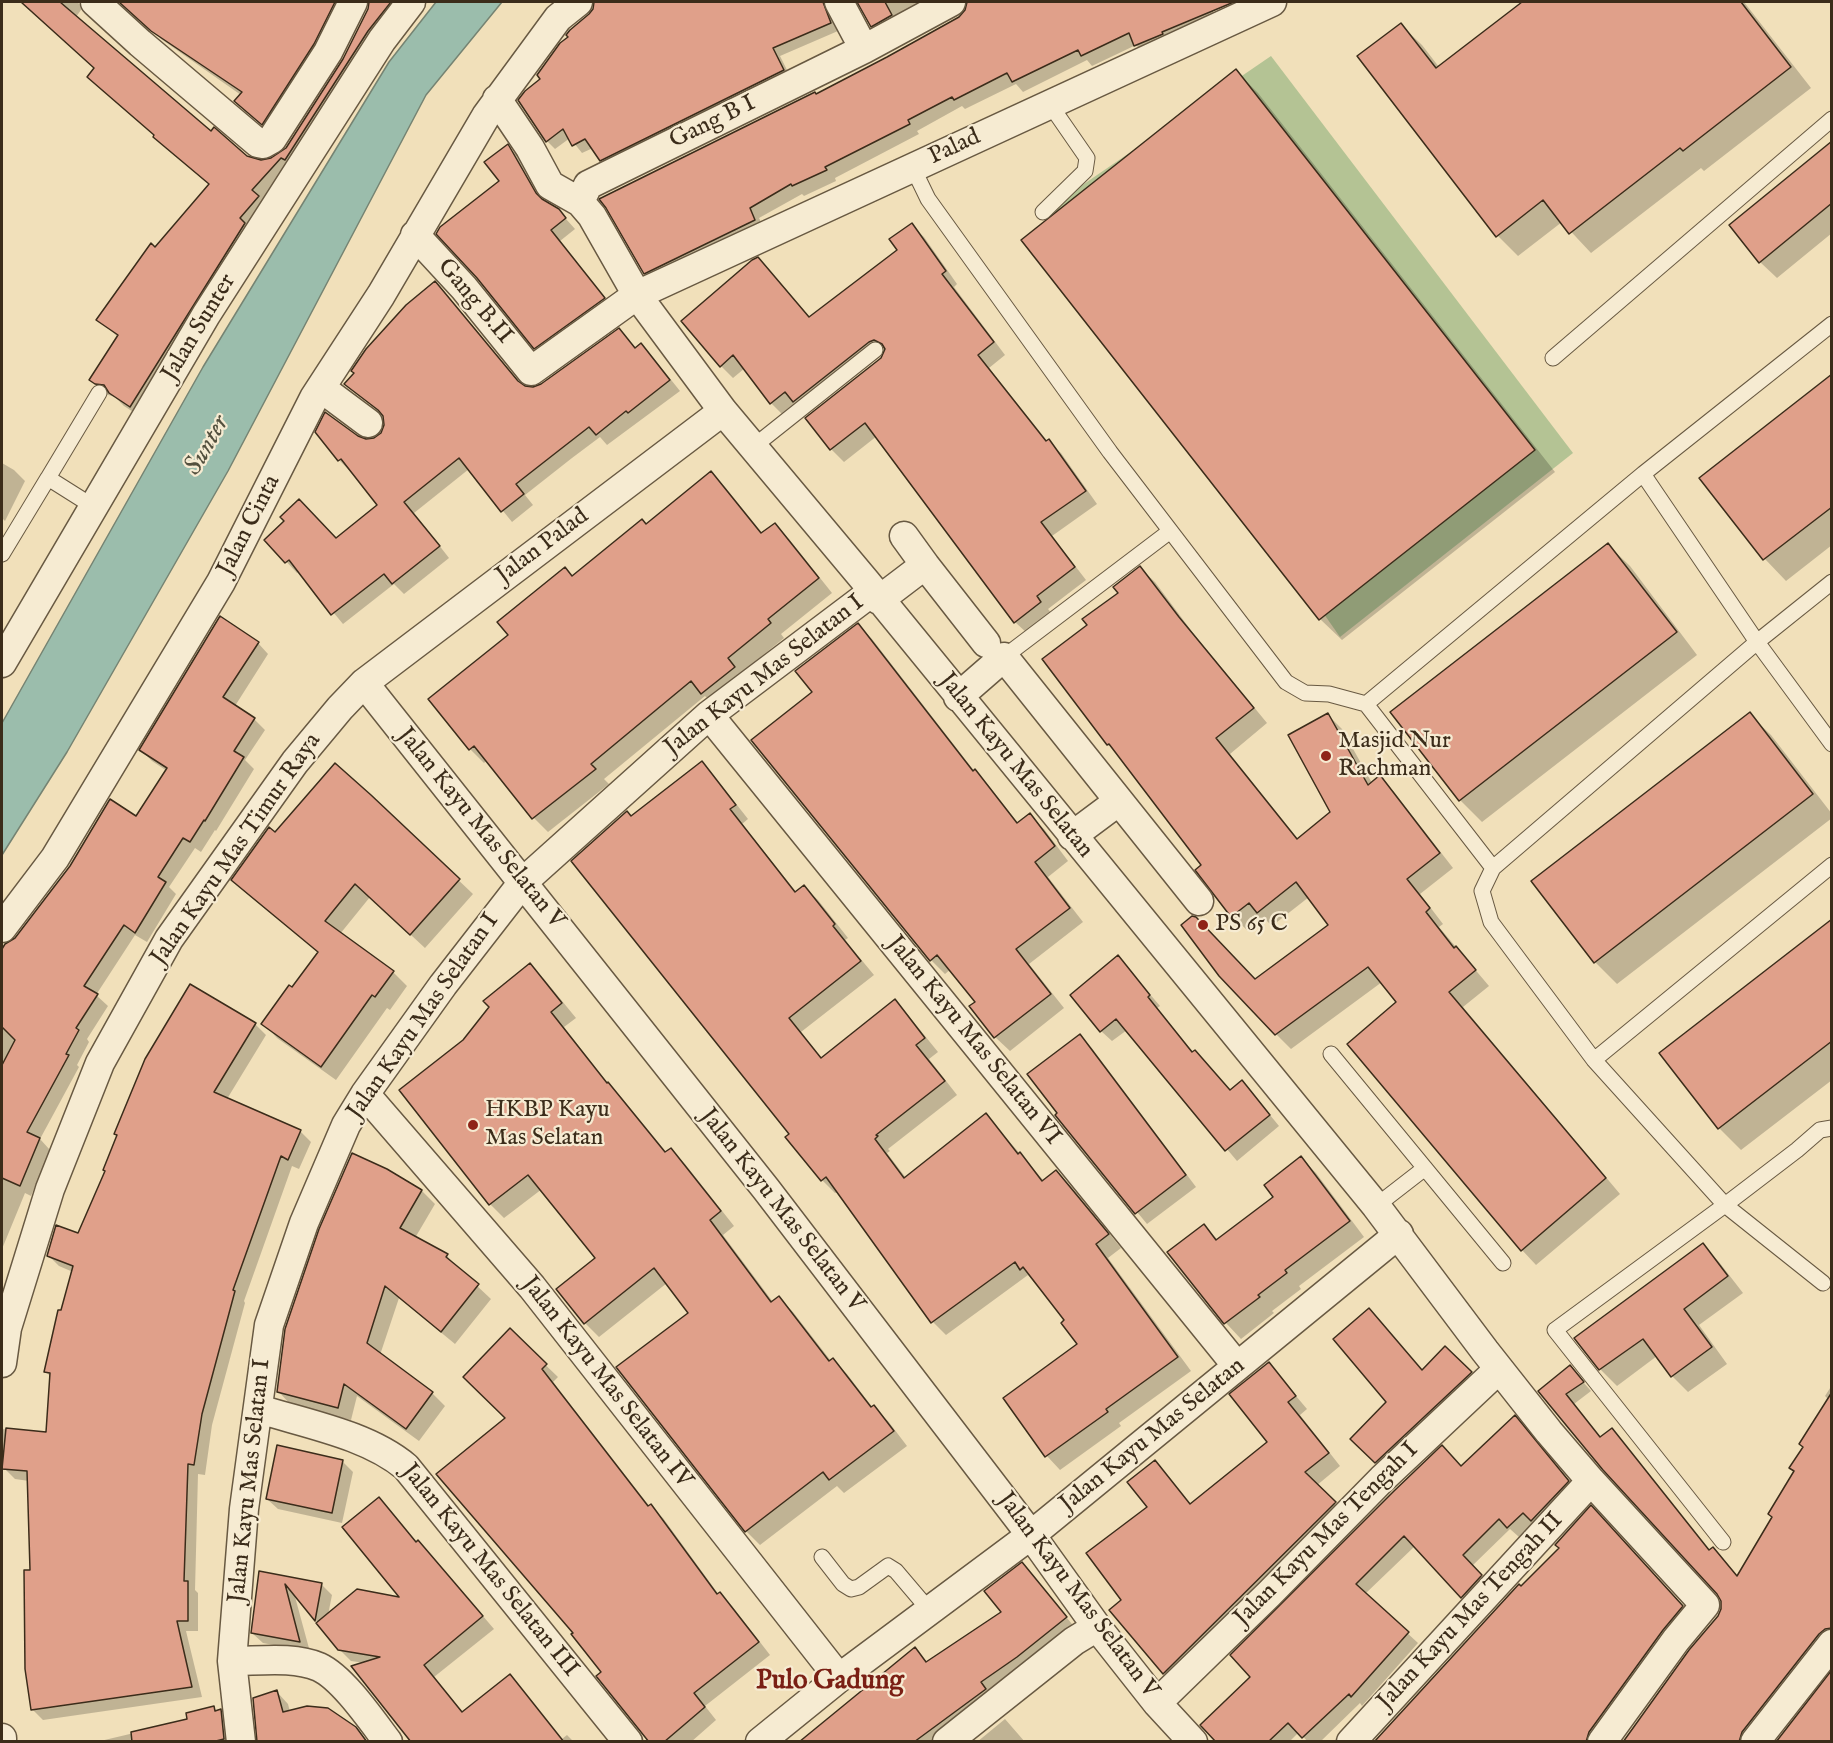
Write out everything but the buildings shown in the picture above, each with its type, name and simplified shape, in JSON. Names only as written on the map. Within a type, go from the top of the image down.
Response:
[{"type":"street","points":[[95,2],[258,143],[267,143],[272,139],[328,52],[353,2]]},
{"type":"street","name":"Jalan Sunter","points":[[2,663],[206,315],[382,40],[411,2]]},
{"type":"street","name":"Jalan Cinta","points":[[2,928],[54,858],[215,592],[321,388],[381,295],[491,108],[558,18],[578,2]]},
{"type":"street","points":[[839,2],[864,49]]},
{"type":"street","name":"Gang B I","points":[[580,202],[588,185],[864,49],[951,2]]},
{"type":"street","name":"Palad","points":[[531,371],[637,294],[913,168],[1049,103],[1230,11],[1272,2]]},
{"type":"street","points":[[491,108],[530,148],[550,185],[580,202],[592,216],[637,294]]},
{"type":"street","name":"Gang B.II","points":[[415,235],[464,288],[531,371]]},
{"type":"street","name":"Jalan Kayu Mas Selatan","points":[[637,294],[723,411],[1399,1234],[1499,1369],[1591,1481],[1705,1605],[1676,1640],[1602,1742]]},
{"type":"street","points":[[321,388],[368,423]]},
{"type":"street","name":"Jalan Palad","points":[[364,683],[723,411]]},
{"type":"street","points":[[904,536],[925,565],[1199,901]]},
{"type":"street","name":"Jalan Kayu Mas Selatan I","points":[[241,1742],[232,1662],[244,1509],[269,1325],[304,1223],[346,1125],[365,1094],[443,985],[522,882],[710,715],[876,596],[925,565]]},
{"type":"street","points":[[958,697],[995,650]]},
{"type":"street","name":"Jalan Kayu Mas Selatan V","points":[[364,683],[766,1190],[1031,1535],[1097,1627],[1156,1703],[1193,1742]]},
{"type":"street","name":"Jalan Kayu Mas Timur Raya","points":[[2,1363],[6,1328],[50,1189],[100,1063],[169,939],[295,762],[364,683]]},
{"type":"street","name":"Jalan Kayu Mas Selatan VI","points":[[710,715],[1237,1366]]},
{"type":"street","points":[[1072,836],[1119,801]]},
{"type":"street","name":"Jalan Kayu Mas Selatan IV","points":[[365,1094],[532,1287],[839,1678]]},
{"type":"street","name":"Jalan Kayu Mas Selatan","points":[[760,1742],[839,1678],[1031,1535],[1399,1234]]},
{"type":"street","name":"Jalan Kayu Mas Tengah I","points":[[1156,1703],[1269,1594],[1382,1479],[1499,1369]]},
{"type":"street","name":"Jalan Kayu Mas Selatan III","points":[[259,1409],[372,1444],[392,1455],[406,1467],[628,1742]]},
{"type":"street","name":"Jalan Kayu Mas Tengah II","points":[[1351,1742],[1591,1481]]},
{"type":"street","points":[[947,1742],[1074,1641],[1097,1627]]},
{"type":"street","points":[[1755,1742],[1832,1644]]},
{"type":"street","points":[[232,1662],[271,1660],[300,1662],[320,1667],[340,1683],[388,1742]]},
{"type":"lane","points":[[1043,212],[1085,171],[1087,158],[1049,103]]},
{"type":"lane","points":[[1554,358],[1832,119]]},
{"type":"lane","points":[[913,168],[928,199],[1169,532],[1286,682],[1305,693],[1329,694],[1366,704],[1493,868]]},
{"type":"lane","points":[[1366,704],[1643,474],[1832,324]]},
{"type":"lane","points":[[753,447],[875,350]]},
{"type":"lane","points":[[2,554],[99,393]]},
{"type":"lane","points":[[1643,474],[1757,642],[1832,744]]},
{"type":"lane","points":[[48,477],[94,507]]},
{"type":"lane","points":[[995,650],[1169,532]]},
{"type":"lane","points":[[1823,1283],[1725,1205],[1594,1060],[1491,922],[1482,891],[1493,868],[1757,642],[1832,582]]},
{"type":"lane","points":[[1594,1060],[1832,865]]},
{"type":"lane","points":[[1331,1054],[1503,1263]]},
{"type":"lane","points":[[1723,1542],[1555,1330],[1725,1205],[1820,1130],[1832,1128]]},
{"type":"lane","points":[[1376,1206],[1425,1168]]},
{"type":"lane","points":[[822,1557],[843,1584],[852,1589],[859,1587],[888,1566],[896,1571],[930,1611]]},
{"type":"shaded area","points":[[1271,56],[1573,453],[1340,637],[1043,212]]},
{"type":"water","name":"Sunter","points":[[436,2],[502,2],[426,95],[228,471],[67,752],[2,855],[2,723],[203,367],[389,62]]},
{"type":"place","name":"Masjid Nur Rachman","points":[[1326,756]]},
{"type":"place","name":"PS 65 C","points":[[1203,925]]},
{"type":"place","name":"HKBP Kayu Mas Selatan","points":[[473,1125]]},
{"type":"district","name":"Pulo Gadung","points":[[830,1682]]}]
